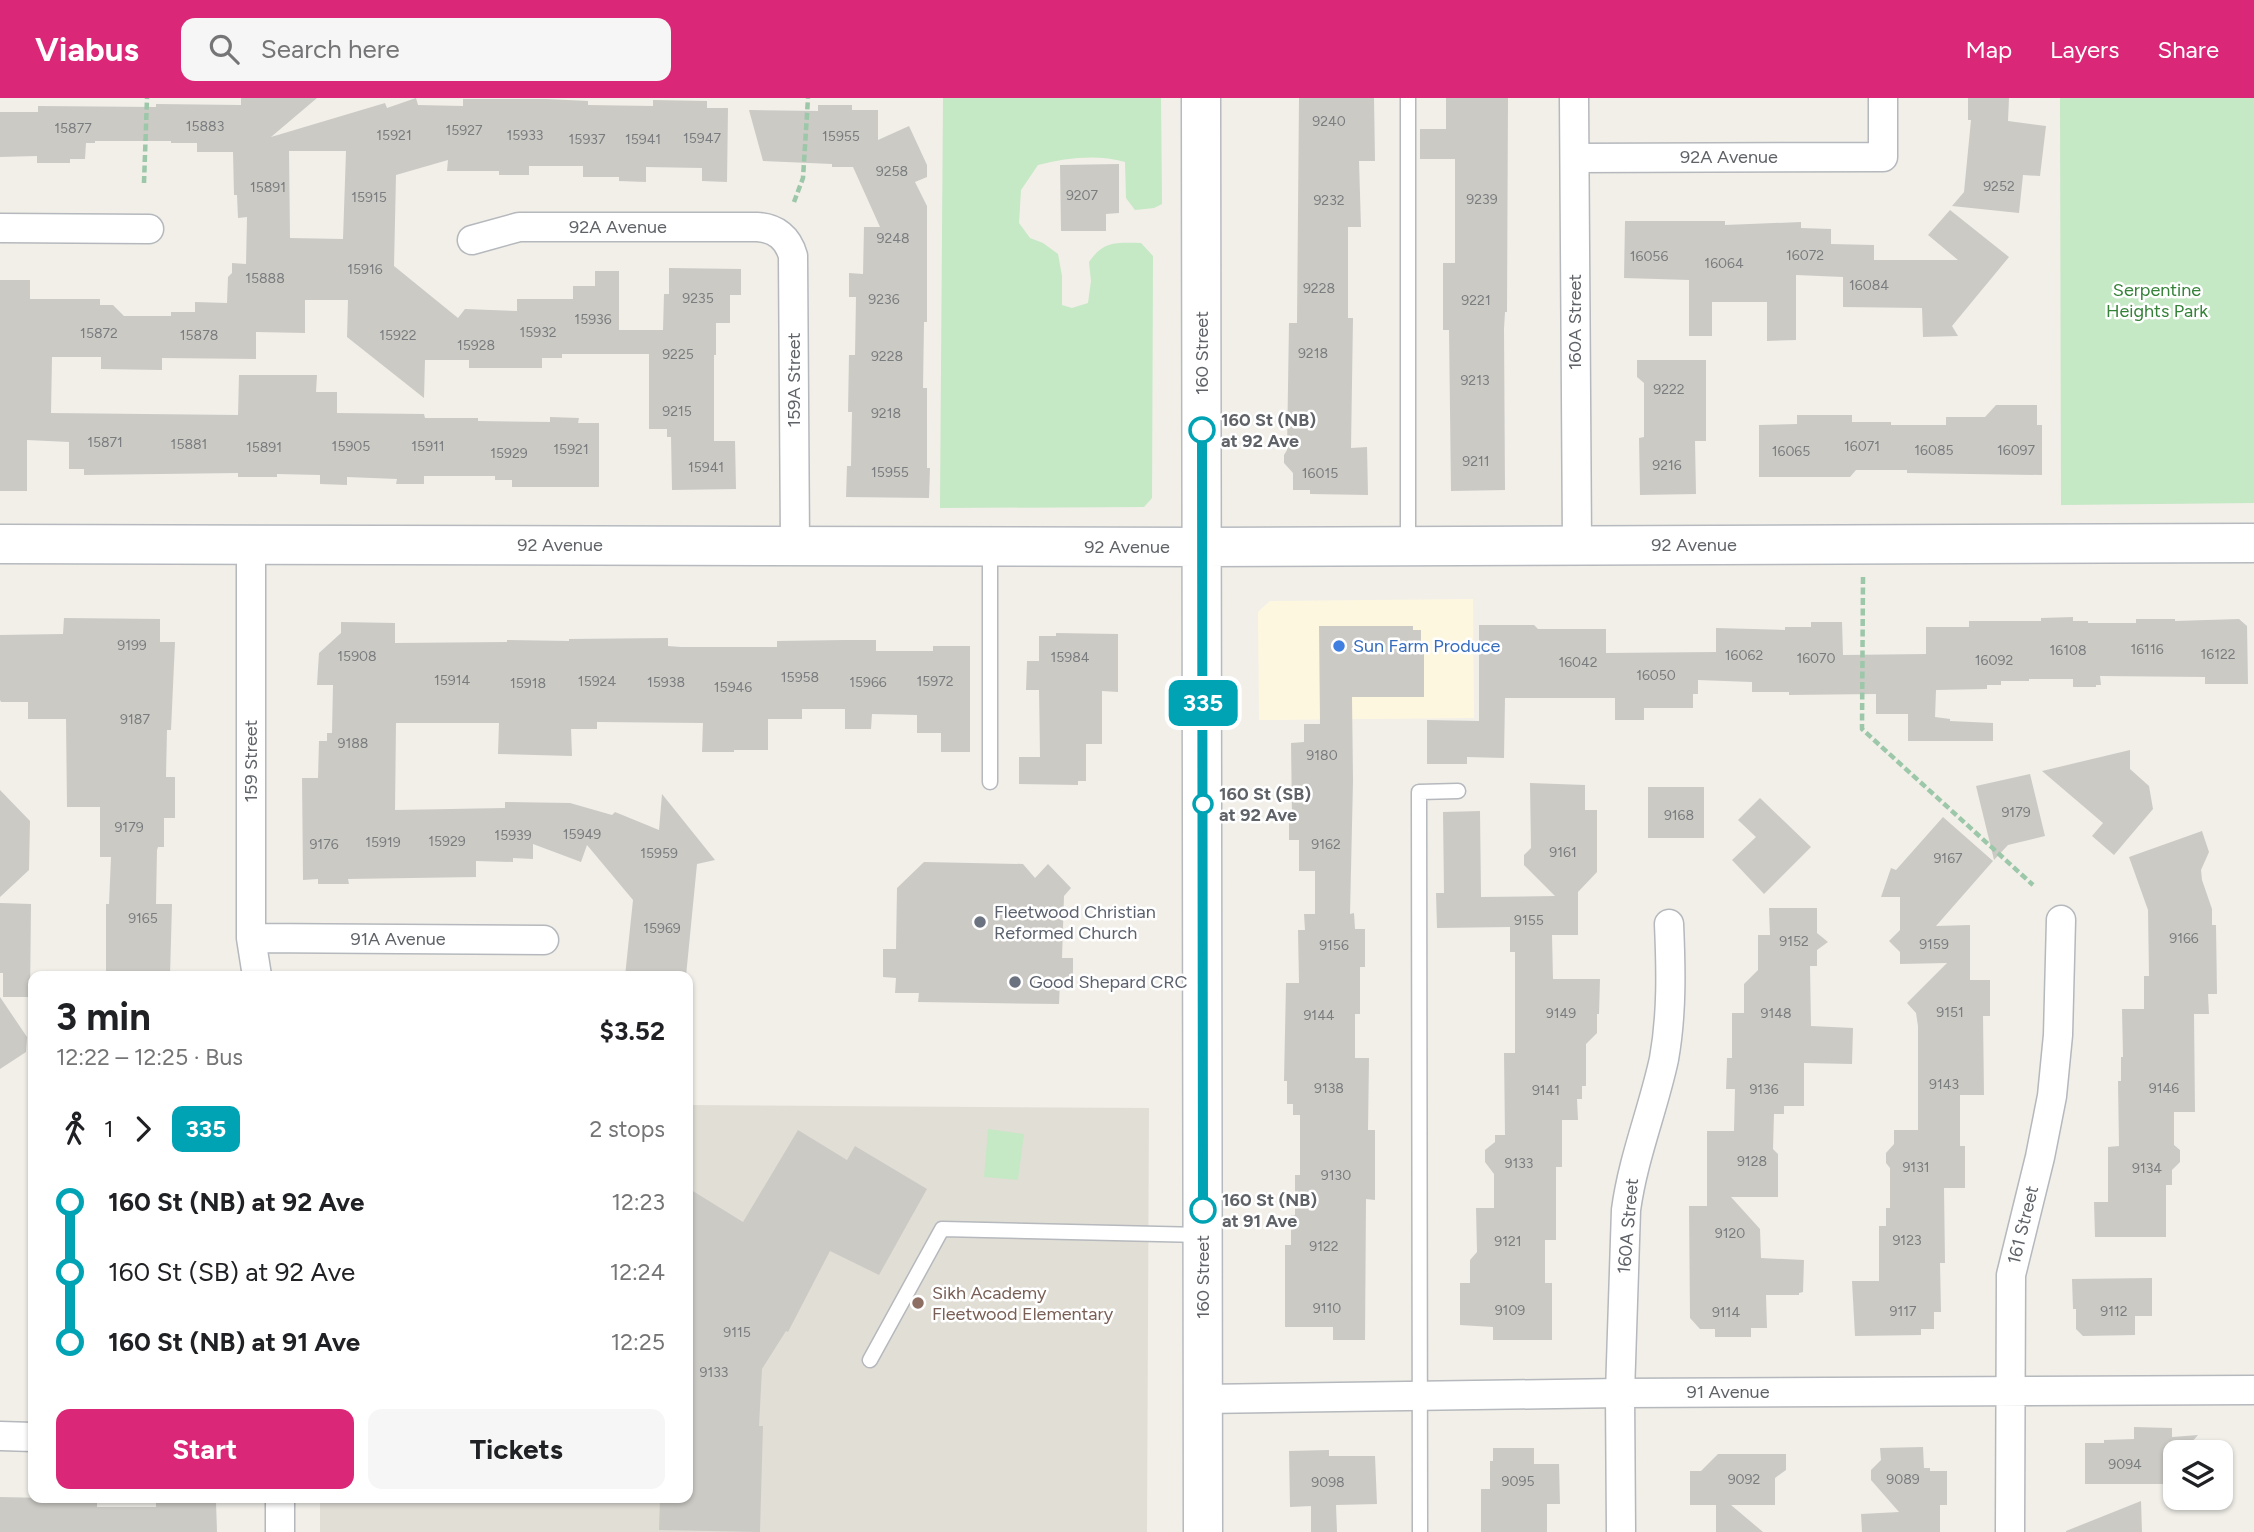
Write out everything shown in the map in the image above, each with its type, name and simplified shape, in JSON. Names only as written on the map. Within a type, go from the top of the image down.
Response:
[{"type":"street","name":"160 Street","points":[[1201,98],[1203,1532]]},
{"type":"street","name":"160A Street","points":[[1574,98],[1577,545]]},
{"type":"street","name":"92A Avenue","points":[[1575,158],[1882,157],[1882,98]]},
{"type":"street","name":"92A Avenue","points":[[472,240],[520,227],[766,228]]},
{"type":"street","name":"159A Street","points":[[766,228],[778,232],[790,245],[793,256],[795,545]]},
{"type":"street","points":[[0,229],[149,229]]},
{"type":"street","name":"92 Avenue","points":[[0,544],[1203,547],[2254,542]]},
{"type":"street","name":"159 Street","points":[[251,545],[251,938],[256,971]]},
{"type":"street","name":"161 Street","points":[[2010,1532],[2011,1275],[2052,1096],[2058,1035],[2061,920]]},
{"type":"street","name":"160A Street","points":[[1621,1532],[1620,1393],[1626,1210],[1630,1181],[1664,1059],[1671,988],[1670,924]]},
{"type":"street","name":"91A Avenue","points":[[251,938],[544,940]]},
{"type":"street","name":"91 Avenue","points":[[1203,1399],[1620,1393],[2254,1390]]},
{"type":"street","points":[[0,1436],[28,1437]]},
{"type":"street","points":[[280,1503],[280,1532]]},
{"type":"lane","points":[[1408,98],[1408,546]]},
{"type":"lane","points":[[990,547],[990,782]]},
{"type":"lane","points":[[1420,1532],[1419,792],[1458,791]]},
{"type":"lane","points":[[870,1360],[942,1229],[1203,1235]]},
{"type":"path","points":[[144,183],[147,98]]},
{"type":"path","points":[[794,202],[803,178],[808,98]]},
{"type":"path","points":[[1863,576],[1862,729],[2033,885]]},
{"type":"shaded area","points":[[1473,599],[1474,718],[1259,720],[1258,612],[1270,601]]},
{"type":"shaded area","name":"Sikh Academy Fleetwood Elementary","points":[[693,1105],[1149,1108],[1147,1532],[320,1532],[320,1503],[693,1503]]},
{"type":"green space","points":[[943,98],[1161,98],[1162,204],[1154,208],[1135,210],[1126,198],[1125,162],[1104,158],[1070,159],[1038,165],[1021,190],[1019,223],[1030,238],[1043,243],[1058,254],[1062,276],[1062,305],[1072,308],[1088,303],[1091,281],[1089,262],[1106,246],[1141,243],[1153,256],[1152,498],[1144,507],[940,508]]},
{"type":"green space","name":"Serpentine Heights Park","points":[[2060,98],[2254,98],[2254,503],[2061,505]]},
{"type":"green space","points":[[988,1129],[1024,1134],[1018,1180],[984,1177]]},
{"type":"building","points":[[241,98],[317,98],[271,137],[385,103],[387,108],[416,98],[418,105],[463,106],[463,99],[547,99],[588,101],[588,105],[653,106],[653,100],[707,101],[707,108],[728,108],[727,182],[702,181],[702,168],[646,167],[646,182],[619,181],[619,177],[583,177],[583,166],[529,166],[529,175],[499,175],[499,171],[447,171],[448,160],[396,175],[394,266],[458,318],[465,309],[517,311],[517,299],[573,299],[573,286],[595,286],[595,271],[619,271],[619,330],[663,330],[664,294],[669,294],[669,268],[741,269],[741,295],[730,295],[730,323],[716,323],[714,355],[714,441],[735,441],[736,489],[672,490],[671,437],[667,437],[667,429],[649,429],[649,354],[562,354],[562,358],[542,358],[542,368],[469,368],[469,360],[425,360],[424,398],[347,337],[348,300],[305,300],[305,333],[256,332],[256,359],[162,358],[162,370],[101,369],[101,357],[52,357],[51,413],[238,415],[239,375],[317,375],[316,392],[337,392],[337,413],[424,414],[425,418],[478,418],[478,421],[550,422],[550,417],[579,418],[578,423],[599,423],[599,487],[512,487],[512,480],[495,480],[495,476],[424,476],[424,484],[396,484],[397,479],[347,477],[347,485],[320,484],[320,475],[84,475],[84,469],[69,469],[69,442],[27,440],[27,491],[0,491],[0,280],[30,280],[30,299],[100,299],[100,305],[113,305],[124,316],[171,316],[171,312],[195,312],[195,302],[227,303],[228,277],[232,273],[232,263],[246,264],[247,217],[238,218],[237,195],[234,195],[233,152],[197,152],[197,143],[95,141],[86,143],[85,159],[70,159],[70,163],[37,163],[37,156],[0,157],[0,112],[38,112],[38,106],[241,105]],"holes":[[[289,151],[346,151],[343,239],[290,238]]]},
{"type":"building","points":[[1299,98],[1374,98],[1375,161],[1359,161],[1361,227],[1348,227],[1348,318],[1353,318],[1351,448],[1367,447],[1368,495],[1310,494],[1310,490],[1293,490],[1293,473],[1284,463],[1287,450],[1289,323],[1297,323]]},
{"type":"building","points":[[1446,98],[1508,98],[1507,312],[1504,329],[1505,490],[1451,491],[1449,330],[1443,330],[1443,263],[1455,263],[1455,159],[1420,159],[1420,129],[1446,129]]},
{"type":"building","points":[[1968,98],[2009,98],[2008,121],[2046,126],[2040,176],[2023,175],[2019,213],[1952,206],[1964,192],[1971,120],[1968,120]]},
{"type":"building","points":[[818,105],[852,105],[852,110],[878,110],[878,140],[909,126],[927,165],[927,177],[915,182],[927,206],[927,322],[924,322],[923,388],[927,388],[929,498],[846,497],[847,466],[851,466],[849,355],[855,355],[856,297],[849,297],[849,273],[863,274],[864,227],[880,227],[853,167],[763,161],[749,110],[818,111]]},
{"type":"building","points":[[1119,164],[1119,213],[1106,214],[1106,231],[1061,231],[1060,165]]},
{"type":"building","points":[[1950,210],[2009,257],[1952,326],[1958,336],[1923,337],[1922,308],[1843,307],[1843,277],[1796,275],[1796,340],[1767,341],[1767,302],[1712,302],[1712,336],[1689,336],[1689,280],[1624,278],[1625,221],[1725,221],[1725,225],[1801,222],[1801,228],[1831,229],[1831,244],[1874,245],[1874,260],[1958,260],[1928,235]]},
{"type":"building","points":[[1637,360],[1706,360],[1706,441],[1695,441],[1696,494],[1640,495],[1639,438],[1644,437],[1644,383],[1637,377]]},
{"type":"building","points":[[1996,405],[2037,405],[2037,425],[2042,425],[2042,475],[1856,470],[1850,477],[1759,477],[1759,425],[1797,424],[1797,415],[1852,415],[1852,422],[1946,425],[1946,417],[1985,417]]},
{"type":"building","points":[[2073,617],[2073,621],[2088,623],[2136,623],[2136,619],[2239,619],[2247,626],[2248,684],[2205,684],[2205,677],[2100,676],[2101,685],[2096,687],[2073,687],[2073,679],[2029,679],[2001,681],[2001,685],[1987,685],[1987,689],[1936,690],[1935,717],[1950,721],[1993,723],[1993,741],[1908,741],[1908,714],[1876,714],[1876,694],[1789,695],[1789,692],[1752,692],[1752,682],[1698,680],[1698,694],[1693,694],[1693,708],[1644,708],[1644,720],[1615,720],[1615,698],[1505,698],[1504,758],[1467,757],[1467,764],[1427,764],[1427,720],[1479,721],[1479,625],[1534,625],[1538,629],[1606,629],[1606,653],[1716,652],[1716,628],[1785,630],[1785,627],[1811,627],[1811,622],[1842,622],[1843,655],[1926,654],[1926,627],[1969,627],[1969,621],[2041,621],[2041,618]]},
{"type":"building","points":[[64,618],[160,619],[160,642],[175,642],[171,730],[167,730],[166,777],[175,777],[175,818],[164,818],[164,847],[158,847],[157,850],[156,904],[172,904],[170,971],[106,971],[106,904],[109,904],[111,857],[100,857],[100,807],[67,807],[66,719],[28,719],[28,702],[0,700],[0,635],[63,634]]},
{"type":"building","points":[[341,622],[395,623],[395,643],[668,638],[668,646],[681,647],[777,647],[777,641],[845,640],[876,640],[876,651],[933,651],[933,646],[970,646],[970,752],[941,752],[941,733],[917,733],[917,715],[872,714],[871,729],[845,729],[845,709],[802,709],[802,719],[768,719],[768,750],[734,752],[702,752],[703,723],[597,722],[597,729],[571,729],[572,756],[498,754],[499,723],[396,723],[395,810],[505,808],[505,802],[570,803],[612,815],[615,812],[659,830],[662,794],[715,860],[697,864],[686,971],[626,971],[633,900],[587,845],[581,862],[533,844],[533,859],[513,858],[513,862],[476,861],[476,877],[348,879],[349,884],[318,884],[318,879],[303,880],[302,778],[318,778],[319,741],[327,741],[327,733],[332,733],[333,685],[317,685],[319,653],[341,633]]},
{"type":"building","points":[[1319,626],[1413,626],[1413,630],[1421,630],[1421,647],[1424,647],[1424,697],[1352,697],[1350,914],[1354,913],[1355,929],[1365,929],[1365,967],[1360,967],[1360,1014],[1355,1014],[1355,1058],[1369,1058],[1368,1130],[1375,1130],[1375,1200],[1366,1199],[1365,1340],[1333,1340],[1333,1327],[1285,1327],[1285,1245],[1291,1245],[1291,1215],[1295,1215],[1295,1175],[1300,1175],[1300,1115],[1293,1115],[1293,1104],[1287,1104],[1287,1081],[1284,1081],[1286,983],[1299,983],[1298,930],[1305,930],[1304,914],[1315,914],[1315,871],[1299,871],[1299,840],[1289,840],[1289,815],[1292,815],[1291,743],[1304,742],[1304,724],[1320,724]]},
{"type":"building","points":[[1056,633],[1118,634],[1118,692],[1102,691],[1102,744],[1086,744],[1086,781],[1078,781],[1078,785],[1019,784],[1019,757],[1040,757],[1039,690],[1026,690],[1027,661],[1039,661],[1039,636],[1056,636]]},
{"type":"building","points":[[2130,750],[2130,769],[2149,786],[2153,809],[2114,855],[2092,836],[2103,823],[2042,771]]},
{"type":"building","points":[[2030,774],[2045,836],[2008,845],[1994,860],[1976,786]]},
{"type":"building","points":[[1530,783],[1585,785],[1585,810],[1597,810],[1597,872],[1578,892],[1578,935],[1552,935],[1553,979],[1600,979],[1599,1014],[1597,1033],[1586,1044],[1586,1086],[1582,1086],[1582,1099],[1577,1099],[1578,1120],[1562,1120],[1562,1167],[1556,1167],[1556,1240],[1545,1240],[1545,1283],[1552,1283],[1552,1340],[1493,1340],[1493,1327],[1460,1325],[1460,1283],[1470,1283],[1470,1260],[1477,1252],[1476,1208],[1494,1208],[1494,1174],[1485,1162],[1485,1150],[1495,1142],[1495,1135],[1505,1135],[1504,1053],[1515,1053],[1515,952],[1510,952],[1510,927],[1437,928],[1436,893],[1444,893],[1443,812],[1480,811],[1481,897],[1555,896],[1524,865],[1524,855],[1531,848]]},
{"type":"building","points":[[1648,787],[1704,787],[1704,838],[1648,838]]},
{"type":"building","points":[[0,790],[30,821],[29,870],[0,897]]},
{"type":"building","points":[[1760,798],[1811,847],[1764,894],[1732,860],[1756,837],[1738,820]]},
{"type":"building","points":[[1943,817],[1993,861],[1936,926],[1970,925],[1970,980],[1990,980],[1990,1016],[1983,1016],[1984,1095],[1960,1095],[1960,1146],[1965,1146],[1965,1188],[1944,1188],[1945,1263],[1940,1263],[1941,1312],[1934,1312],[1934,1329],[1921,1329],[1921,1335],[1855,1336],[1852,1281],[1879,1281],[1879,1226],[1886,1226],[1886,1208],[1890,1208],[1890,1168],[1886,1163],[1886,1153],[1894,1144],[1894,1130],[1918,1130],[1918,1026],[1916,1013],[1907,1003],[1947,963],[1900,964],[1900,952],[1889,941],[1900,930],[1900,897],[1881,897],[1891,868],[1896,870]]},
{"type":"building","points":[[2202,831],[2209,852],[2201,870],[2202,880],[2212,909],[2212,925],[2216,925],[2217,994],[2208,994],[2209,1014],[2194,1014],[2195,1112],[2174,1112],[2174,1145],[2180,1150],[2180,1162],[2172,1170],[2172,1185],[2166,1185],[2166,1237],[2095,1237],[2094,1202],[2108,1202],[2108,1147],[2119,1146],[2118,1081],[2121,1081],[2123,1057],[2122,1009],[2144,1009],[2144,976],[2149,976],[2148,910],[2129,857]]},
{"type":"building","name":"Fleetwood Christian Reformed Church","points":[[924,862],[1023,864],[1035,878],[1048,864],[1071,888],[1064,896],[1062,958],[1073,958],[1073,982],[1060,982],[1059,1004],[918,1002],[919,993],[895,993],[896,978],[883,977],[883,949],[896,949],[897,888]]},
{"type":"building","points":[[0,903],[31,904],[28,997],[3,997],[3,973],[0,973]]},
{"type":"building","points":[[1769,908],[1817,908],[1817,933],[1828,942],[1817,950],[1817,966],[1810,966],[1811,1026],[1853,1028],[1852,1064],[1804,1063],[1804,1106],[1784,1106],[1784,1114],[1774,1114],[1773,1149],[1778,1154],[1778,1197],[1731,1197],[1760,1229],[1761,1258],[1804,1260],[1803,1292],[1799,1295],[1766,1295],[1767,1328],[1751,1328],[1751,1337],[1715,1337],[1715,1329],[1700,1329],[1690,1318],[1689,1206],[1707,1206],[1707,1131],[1734,1131],[1735,1089],[1726,1089],[1727,1058],[1732,1058],[1732,1013],[1744,1013],[1744,984],[1758,970],[1758,935],[1770,935]]},
{"type":"building","points":[[0,997],[27,1037],[26,1052],[0,1069]]},
{"type":"building","points":[[798,1130],[847,1160],[855,1146],[927,1189],[879,1275],[830,1251],[788,1332],[786,1331],[762,1369],[759,1426],[763,1426],[760,1532],[659,1530],[660,1503],[693,1503],[693,1191],[743,1222]]},
{"type":"building","points":[[2152,1278],[2152,1316],[2135,1316],[2135,1335],[2083,1336],[2076,1329],[2072,1279]]},
{"type":"building","points":[[2134,1427],[2172,1428],[2172,1437],[2198,1435],[2194,1440],[2163,1440],[2163,1484],[2085,1484],[2085,1443],[2134,1439]]},
{"type":"building","points":[[1923,1447],[1924,1468],[1930,1468],[1930,1471],[1947,1471],[1947,1505],[1940,1505],[1940,1532],[1862,1532],[1861,1514],[1899,1512],[1871,1480],[1871,1470],[1881,1460],[1880,1448]]},
{"type":"building","points":[[1493,1448],[1534,1448],[1534,1464],[1559,1464],[1560,1504],[1547,1504],[1547,1532],[1481,1532],[1481,1489],[1490,1489]]},
{"type":"building","points":[[1329,1450],[1329,1456],[1375,1456],[1377,1504],[1336,1505],[1337,1532],[1311,1532],[1311,1506],[1290,1507],[1289,1451]]},
{"type":"building","points":[[1718,1454],[1786,1454],[1786,1470],[1775,1478],[1775,1505],[1731,1505],[1763,1532],[1716,1532],[1716,1505],[1690,1505],[1690,1471],[1701,1471]]},
{"type":"building","points":[[0,1497],[28,1498],[28,1503],[97,1503],[97,1507],[216,1503],[217,1532],[0,1532]]},
{"type":"building","points":[[2141,1501],[2142,1532],[2066,1532],[2066,1531]]},
{"type":"bus line","name":"335","points":[[1202,430],[1203,1210]]},
{"type":"place","name":"160 St (NB) at 92 Ave","points":[[1202,430]]},
{"type":"place","name":"Sun Farm Produce","points":[[1339,646]]},
{"type":"place","name":"160 St (SB) at 92 Ave","points":[[1203,804]]},
{"type":"place","name":"Fleetwood Christian Reformed Church","points":[[980,922]]},
{"type":"place","name":"Good Shepard CRC","points":[[1015,982]]},
{"type":"place","name":"160 St (NB) at 91 Ave","points":[[1203,1210]]},
{"type":"place","name":"Sikh Academy Fleetwood Elementary","points":[[918,1303]]}]
